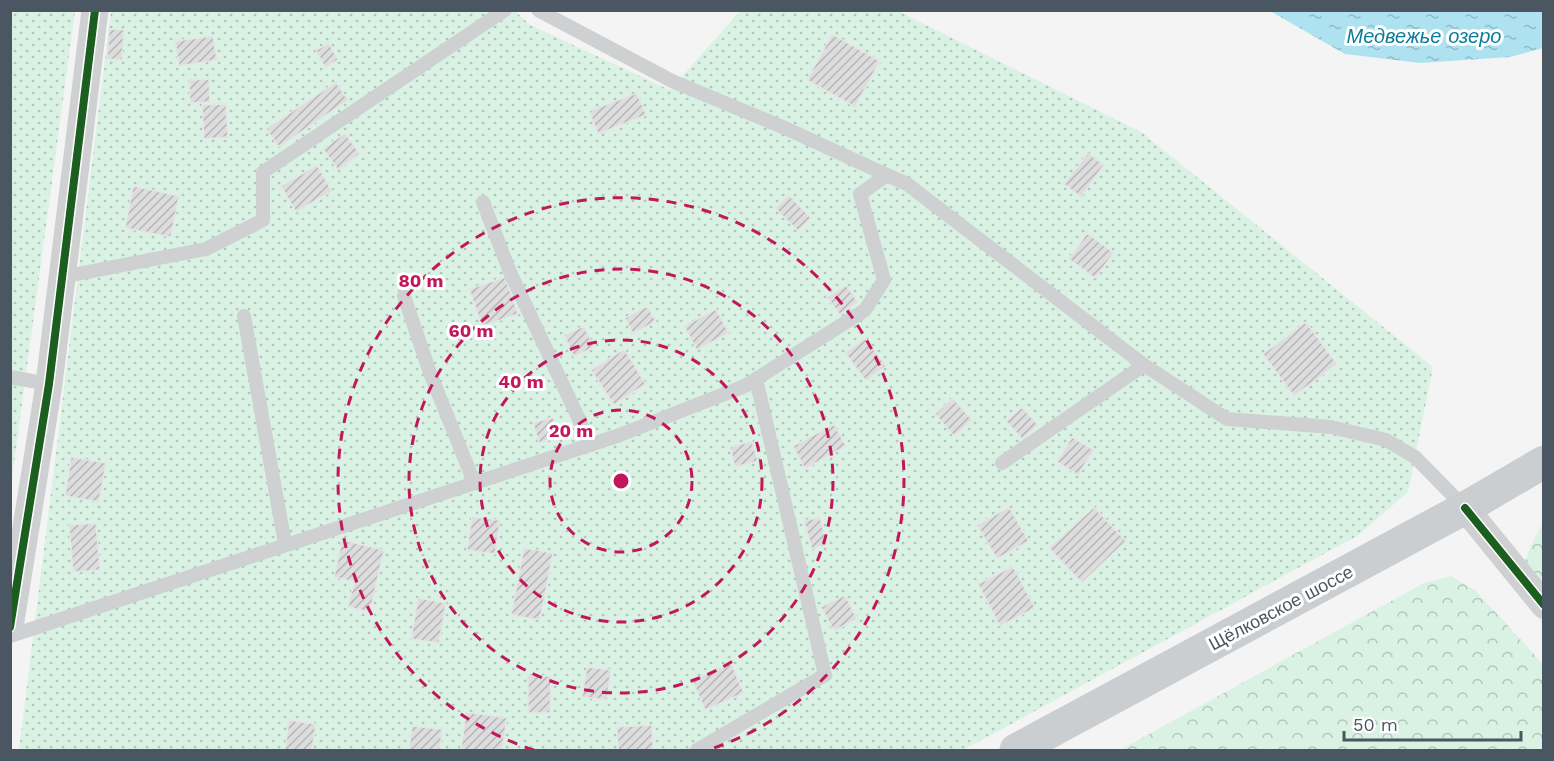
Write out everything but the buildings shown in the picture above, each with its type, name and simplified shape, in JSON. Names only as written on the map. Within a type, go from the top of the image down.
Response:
[{"type":"main road","name":"Щёлковское шоссе","points":[[1016,750],[1465,508],[1544,462]]},
{"type":"street","points":[[10,627],[49,384],[95,10]]},
{"type":"street","points":[[1465,508],[1544,605]]},
{"type":"lane","points":[[62,277],[206,249],[263,220],[264,172],[506,10]]},
{"type":"lane","points":[[538,10],[672,81],[785,128],[907,184],[1144,365],[1227,418],[1331,427],[1386,440],[1415,457],[1465,508]]},
{"type":"lane","points":[[10,636],[591,445],[756,379],[865,310],[884,280],[860,194],[887,175]]},
{"type":"lane","points":[[483,201],[510,272],[591,445]]},
{"type":"lane","points":[[404,296],[430,373],[474,482]]},
{"type":"lane","points":[[244,316],[285,544]]},
{"type":"lane","points":[[1002,463],[1144,365]]},
{"type":"lane","points":[[10,377],[49,384]]},
{"type":"lane","points":[[697,750],[825,675],[756,379]]},
{"type":"green space","points":[[11,11],[75,11],[11,485]]},
{"type":"green space","points":[[111,11],[515,11],[530,25],[670,90],[740,11],[898,11],[1141,132],[1433,367],[1408,492],[1357,536],[963,750],[19,750]]},
{"type":"green space","points":[[1543,523],[1543,625],[1525,595],[1523,573],[1527,556]]},
{"type":"green space","points":[[1451,576],[1476,591],[1543,664],[1543,750],[1120,750],[1424,583]]},
{"type":"water","name":"Медвежье озеро","points":[[1270,11],[1543,11],[1543,48],[1510,57],[1420,63],[1345,54]]},
{"type":"cycle path","points":[[10,627],[49,384],[95,10]]},
{"type":"cycle path","points":[[1465,508],[1544,605]]}]
